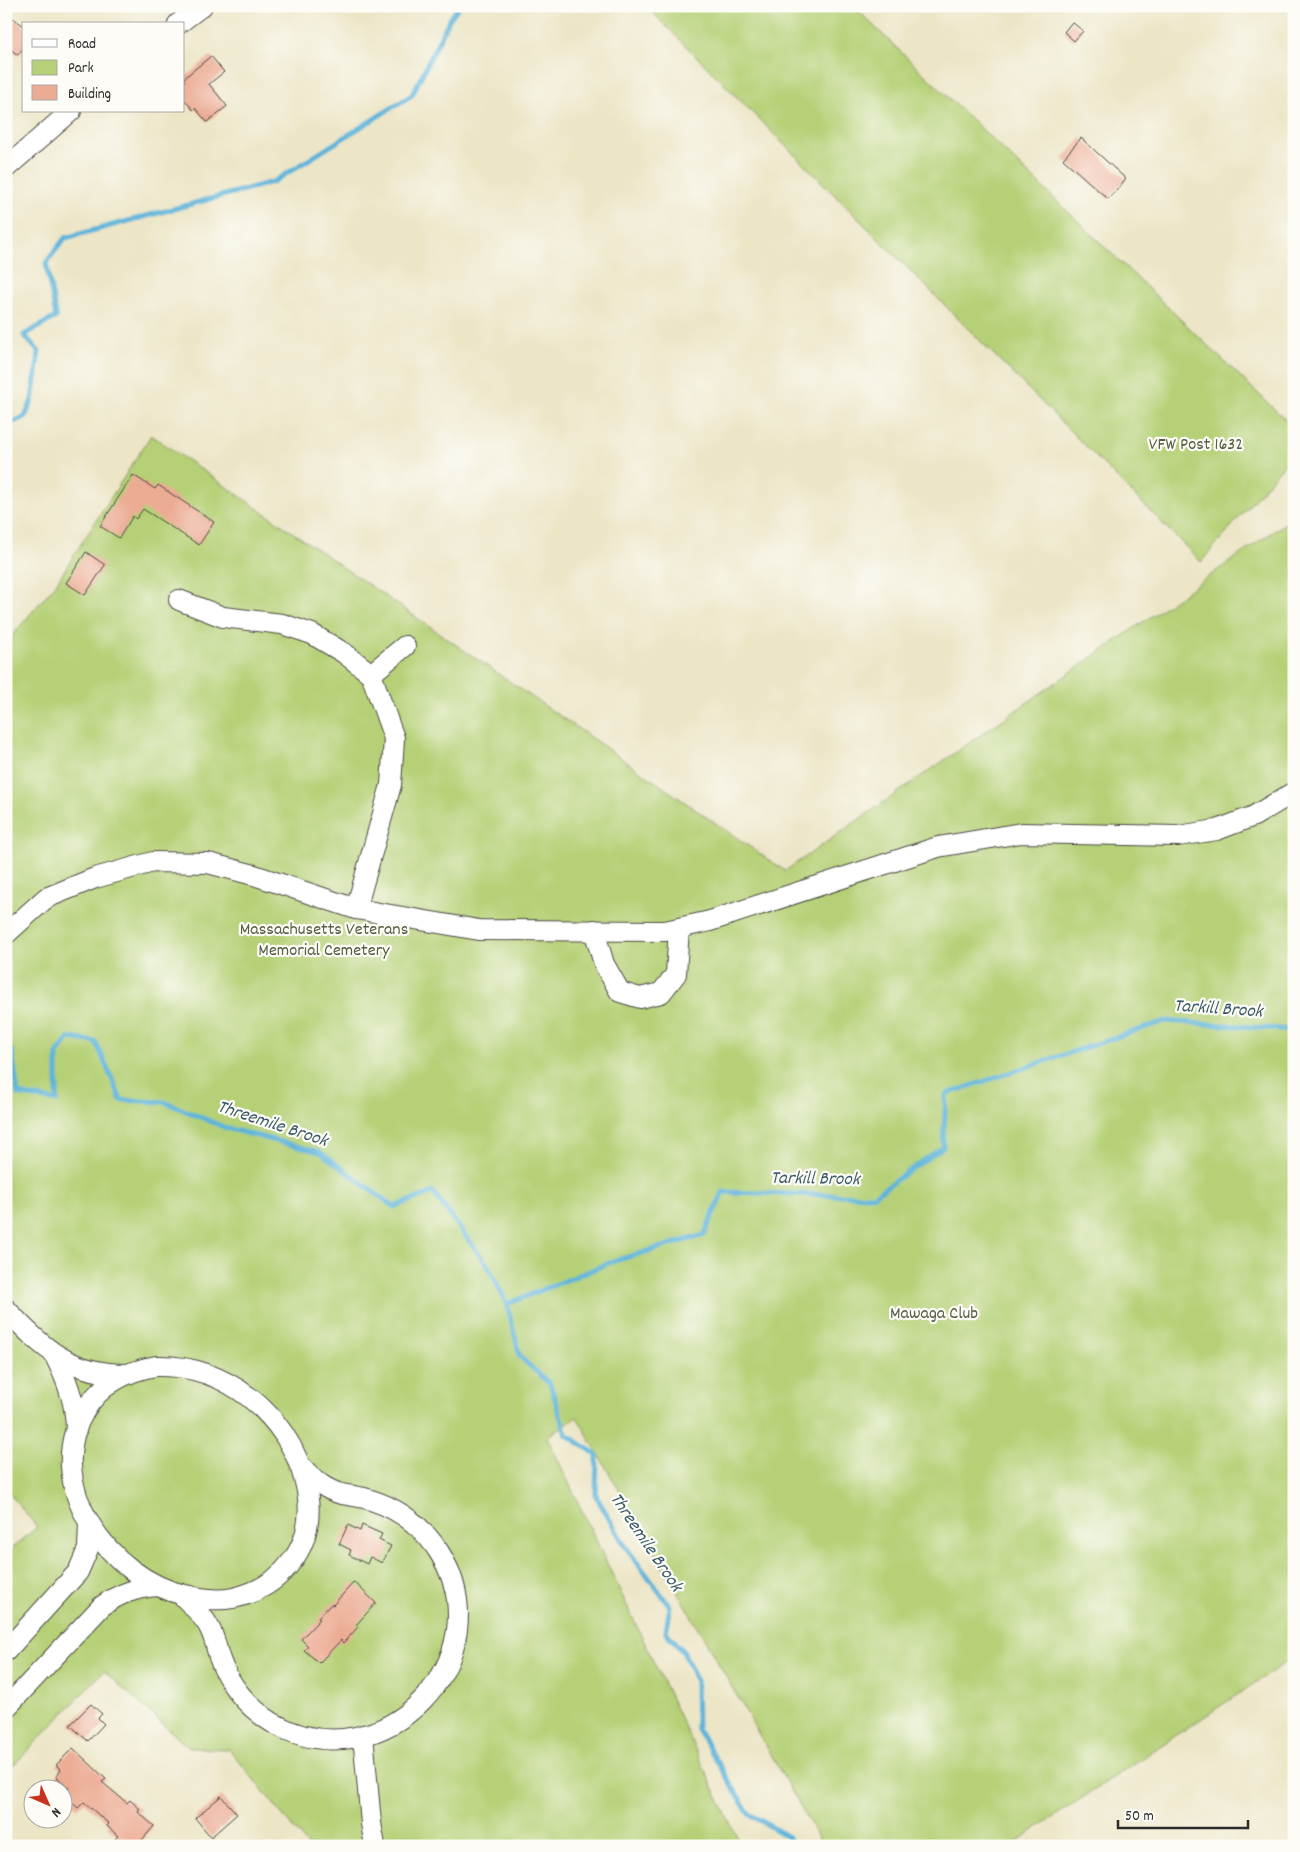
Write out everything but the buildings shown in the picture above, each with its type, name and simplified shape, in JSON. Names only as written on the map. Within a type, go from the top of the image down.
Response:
[{"type":"street","points":[[181,22],[202,6]]},
{"type":"street","points":[[6,168],[70,112]]},
{"type":"street","points":[[179,600],[223,617],[282,624],[312,634],[344,653],[371,674],[394,738],[391,785],[356,909]]},
{"type":"street","points":[[371,674],[405,646]]},
{"type":"street","points":[[6,934],[46,898],[95,878],[153,862],[208,863],[254,875],[356,909],[479,930],[665,930],[710,921],[938,847],[1021,833],[1178,836],[1217,830],[1254,816],[1294,792]]},
{"type":"street","points":[[594,930],[604,964],[620,992],[640,998],[661,993],[676,974],[679,928]]},
{"type":"street","points":[[6,1309],[54,1354],[85,1369],[110,1374],[128,1374]]},
{"type":"street","points":[[54,1354],[63,1373],[76,1413],[72,1471],[79,1500],[89,1522],[102,1542],[118,1560],[137,1575],[158,1586],[181,1594],[211,1599],[239,1596],[266,1585],[289,1566],[300,1550],[309,1522],[308,1493],[300,1465],[287,1437],[268,1413],[249,1397],[228,1384],[206,1374],[176,1366],[156,1366],[128,1374],[110,1383],[95,1397],[84,1413],[76,1431]]},
{"type":"street","points":[[181,1594],[210,1627],[219,1658],[235,1688],[259,1713],[280,1726],[304,1735],[321,1738],[338,1739],[363,1736],[402,1719],[427,1697],[438,1683],[452,1652],[456,1636],[457,1619],[453,1585],[448,1569],[429,1538],[410,1520],[387,1506],[370,1499],[331,1491],[320,1484],[300,1465]]},
{"type":"street","points":[[6,1651],[78,1572],[88,1549],[89,1522]]},
{"type":"street","points":[[6,1708],[102,1606],[117,1596],[133,1589],[158,1586]]},
{"type":"street","points":[[363,1736],[375,1846]]},
{"type":"green space","name":"VFW Post 1632","points":[[646,6],[853,6],[1294,428],[1294,453],[1201,562]]},
{"type":"green space","name":"Massachusetts Veterans Memorial Cemetery","points":[[151,435],[785,871],[1294,517],[1294,1657],[1010,1846],[823,1846],[577,1417],[547,1437],[741,1846],[308,1846],[229,1749],[189,1748],[104,1671],[6,1773],[6,1554],[37,1527],[6,1489],[6,643],[55,585]]},
{"type":"waterway","points":[[6,425],[25,417],[32,400],[39,352],[24,335],[56,317],[46,263],[65,238],[273,182],[412,95],[450,18],[459,6]]},
{"type":"waterway","name":"Tarkill Brook","points":[[507,1304],[614,1261],[704,1235],[723,1192],[873,1196],[943,1147],[946,1094],[1165,1021],[1294,1030]]},
{"type":"waterway","name":"Threemile Brook","points":[[6,1049],[12,1051],[18,1094],[57,1101],[57,1054],[69,1038],[96,1042],[121,1100],[165,1102],[226,1128],[320,1152],[394,1207],[433,1192],[488,1266],[507,1304],[520,1357],[550,1384],[566,1434],[597,1455],[596,1496],[625,1546],[670,1606],[666,1632],[684,1653],[696,1680],[697,1728],[749,1814],[787,1836],[793,1846]]},
{"type":"park label","name":"Mawaga Club","points":[[934,1314]]}]
